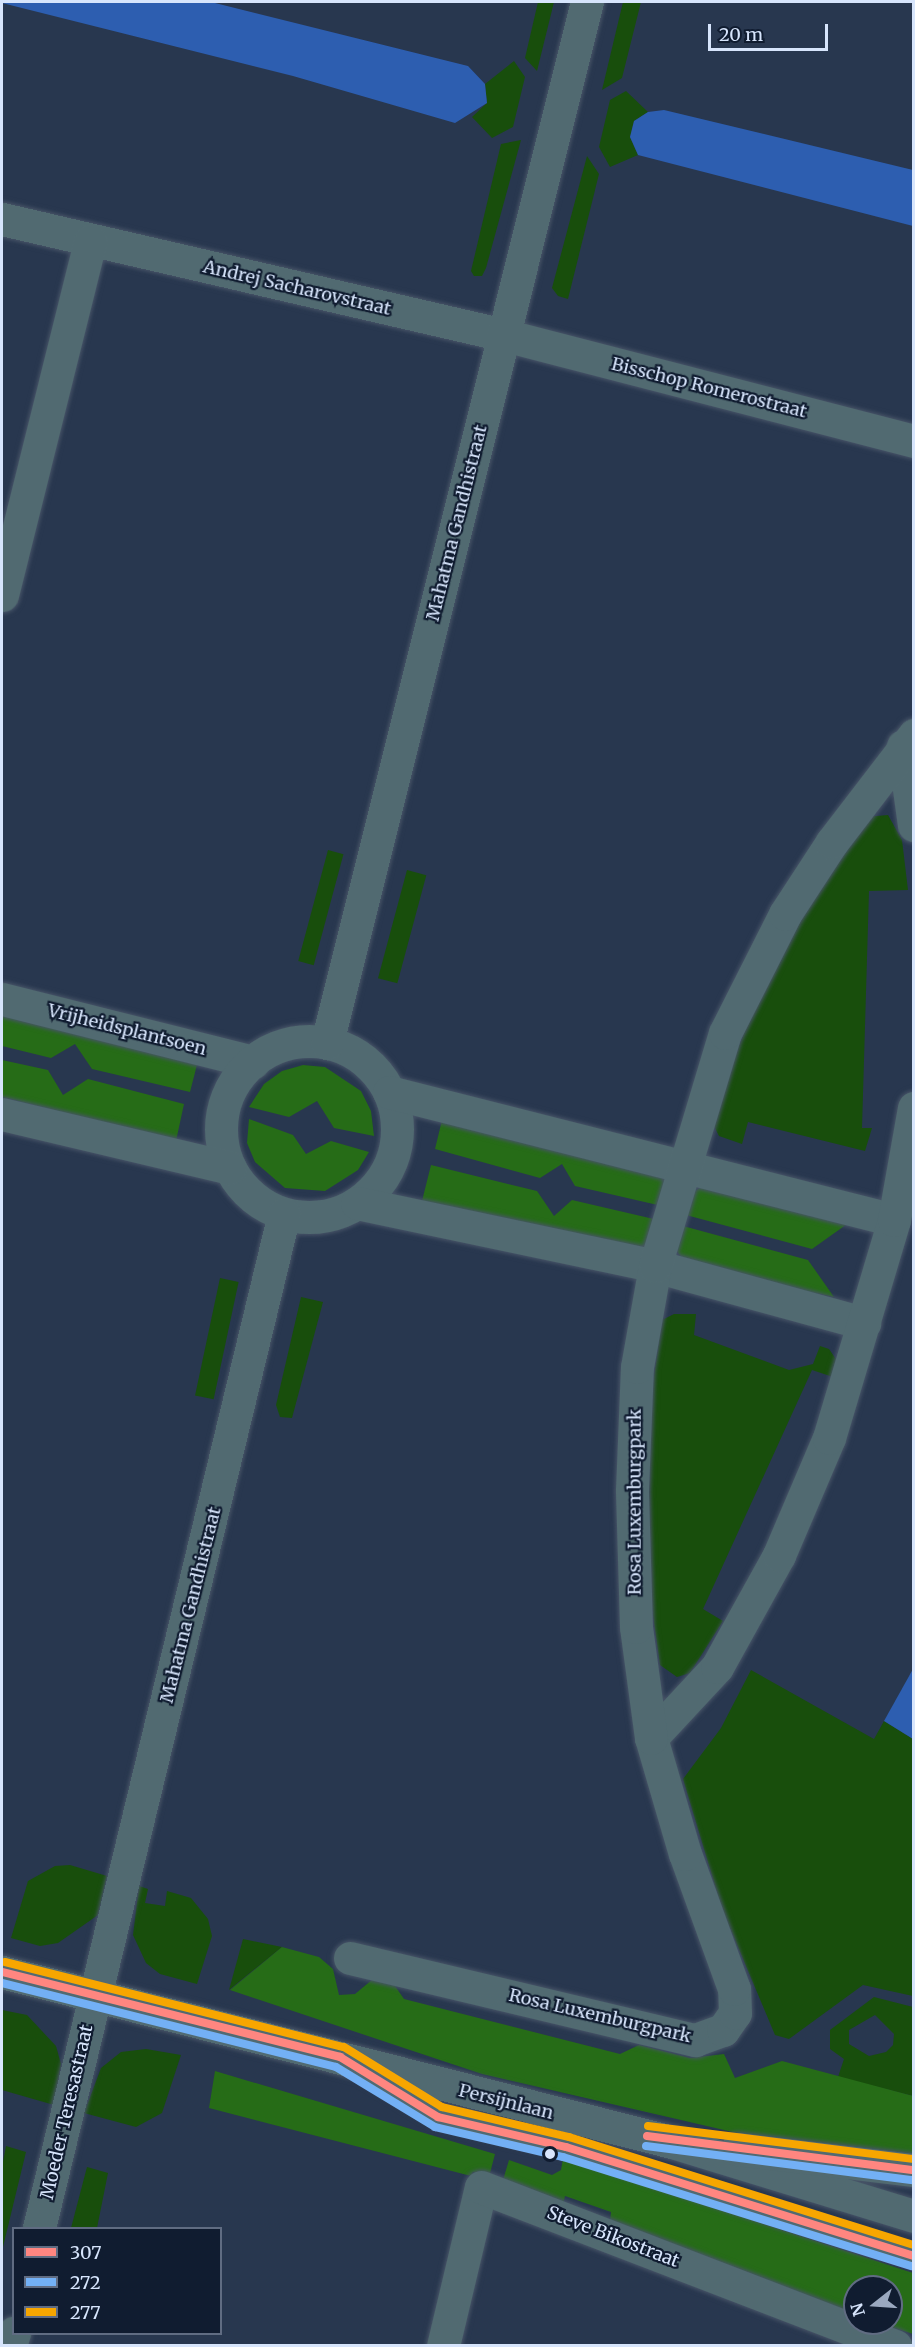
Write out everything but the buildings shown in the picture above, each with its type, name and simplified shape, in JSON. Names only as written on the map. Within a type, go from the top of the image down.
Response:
[{"type":"street","name":"Mahatma Gandhistraat","points":[[327,1043],[587,2]]},
{"type":"street","name":"Andrej Sacharovstraat","points":[[2,219],[504,335]]},
{"type":"street","points":[[2,595],[90,241]]},
{"type":"street","name":"Bisschop Romerostraat","points":[[504,335],[914,441]]},
{"type":"street","name":"Rosa Luxemburgpark","points":[[908,741],[914,825]]},
{"type":"street","name":"Rosa Luxemburgpark","points":[[350,1958],[694,2040],[723,2030],[735,2013],[734,1989],[685,1854],[651,1738],[636,1628],[632,1490],[637,1367],[656,1266],[683,1166],[725,1033],[785,914],[908,741]]},
{"type":"street","name":"Vrijheidsplantsoen","points":[[2,999],[253,1062]]},
{"type":"street","points":[[327,1043],[364,1060],[388,1092],[397,1129],[395,1149],[387,1170],[357,1203],[334,1214],[284,1214],[253,1197],[230,1168],[222,1136],[223,1107],[253,1062],[286,1044],[327,1043]]},
{"type":"street","points":[[388,1092],[894,1220]]},
{"type":"street","points":[[651,1738],[717,1667],[779,1555],[829,1438],[894,1220],[914,1108]]},
{"type":"street","points":[[2,1114],[230,1168]]},
{"type":"street","points":[[357,1203],[656,1266],[864,1323]]},
{"type":"street","name":"Mahatma Gandhistraat","points":[[94,1995],[284,1214]]},
{"type":"street","name":"Persijnlaan","points":[[2,1972],[672,2142],[914,2216]]},
{"type":"street","name":"Moeder Teresastraat","points":[[39,2227],[94,1995]]},
{"type":"street","name":"Persijnlaan","points":[[672,2142],[914,2170]]},
{"type":"street","name":"Steve Bikostraat","points":[[444,2346],[481,2187],[896,2346]]},
{"type":"lane","name":"Persijnlaan","points":[[340,2057],[438,2117],[566,2147],[855,2241],[914,2256]]},
{"type":"green space","points":[[538,2],[554,2],[537,71],[525,58]]},
{"type":"green space","points":[[623,2],[641,2],[622,78],[602,90]]},
{"type":"green space","points":[[514,61],[525,77],[513,127],[492,138],[472,117],[487,103],[485,84]]},
{"type":"green space","points":[[626,91],[648,112],[634,121],[630,137],[638,155],[610,167],[599,147],[610,100]]},
{"type":"green space","points":[[521,140],[486,268],[482,276],[474,276],[471,271],[501,144]]},
{"type":"green space","points":[[587,156],[599,174],[568,299],[558,296],[552,288]]},
{"type":"green space","points":[[888,815],[902,840],[908,890],[869,891],[862,1128],[872,1128],[865,1151],[748,1122],[742,1144],[719,1136],[712,1122],[719,1096],[778,948],[865,817]]},
{"type":"green space","points":[[328,850],[343,854],[314,965],[298,961]]},
{"type":"green space","points":[[407,870],[426,875],[397,983],[378,978]]},
{"type":"green space","points":[[2,1012],[199,1057],[190,1092],[92,1069],[75,1044],[51,1058],[2,1046]]},
{"type":"green space","points":[[2,1060],[48,1070],[63,1095],[88,1079],[184,1104],[176,1141],[2,1097]]},
{"type":"green space","points":[[303,1065],[325,1067],[361,1091],[371,1111],[374,1136],[334,1128],[317,1101],[289,1117],[249,1107],[264,1084],[282,1071]]},
{"type":"green space","points":[[249,1119],[293,1135],[306,1154],[331,1141],[369,1152],[358,1170],[325,1191],[285,1188],[255,1162],[247,1143]]},
{"type":"green space","points":[[442,1120],[660,1173],[668,1181],[662,1206],[575,1186],[562,1164],[540,1178],[435,1149]]},
{"type":"green space","points":[[431,1165],[537,1191],[554,1216],[572,1200],[658,1220],[652,1242],[635,1255],[422,1201]]},
{"type":"green space","points":[[707,1183],[850,1222],[812,1249],[686,1215],[692,1193]]},
{"type":"green space","points":[[683,1226],[808,1260],[834,1297],[688,1266],[675,1249]]},
{"type":"green space","points":[[220,1278],[239,1282],[214,1399],[195,1395]]},
{"type":"green space","points":[[301,1297],[323,1302],[292,1418],[280,1417],[276,1405]]},
{"type":"green space","points":[[674,1314],[696,1314],[694,1335],[789,1370],[813,1364],[820,1346],[829,1349],[840,1365],[836,1378],[812,1370],[703,1609],[723,1621],[690,1673],[677,1677],[660,1665],[648,1580],[651,1396],[662,1320]]},
{"type":"green space","points":[[751,1670],[874,1739],[884,1721],[913,1739],[913,1996],[863,1985],[789,2039],[775,2035],[722,1909],[683,1779],[721,1728]]},
{"type":"green space","points":[[70,1865],[107,1876],[98,1915],[58,1943],[40,1946],[11,1938],[28,1881],[55,1866]]},
{"type":"green space","points":[[139,1886],[148,1889],[145,1903],[165,1906],[167,1891],[191,1898],[208,1919],[212,1936],[197,1984],[160,1974],[146,1963],[133,1935]]},
{"type":"green space","points":[[243,1939],[282,1947],[229,1990]]},
{"type":"green space","points":[[282,1947],[319,1957],[333,1969],[339,1995],[355,1994],[373,1979],[393,1983],[404,1999],[620,2054],[639,2045],[690,2058],[724,2054],[735,2078],[782,2061],[913,2096],[913,2160],[763,2139],[482,2074],[230,1990]]},
{"type":"green space","points":[[874,1997],[913,2007],[913,2096],[838,2077],[844,2059],[830,2049],[830,2030]],"holes":[[[875,2015],[894,2034],[893,2045],[886,2052],[869,2056],[849,2044],[849,2030]]]},
{"type":"green space","points":[[2,2010],[27,2015],[56,2046],[61,2064],[54,2105],[2,2090]]},
{"type":"green space","points":[[146,2049],[181,2055],[162,2113],[136,2127],[84,2113],[101,2068],[121,2052]]},
{"type":"green space","points":[[215,2071],[495,2154],[489,2177],[473,2172],[471,2176],[209,2108]]},
{"type":"green space","points":[[6,2146],[26,2152],[2,2251],[2,2167]]},
{"type":"green space","points":[[563,2158],[913,2273],[913,2334],[903,2331],[903,2275],[843,2275],[843,2310],[610,2221],[611,2212],[565,2196],[563,2204],[503,2180],[509,2160],[552,2175],[561,2170]]},
{"type":"green space","points":[[87,2167],[108,2173],[97,2227],[71,2227]]},
{"type":"water","points":[[211,2],[468,66],[485,84],[487,103],[455,123],[293,76],[2,3]]},
{"type":"water","points":[[664,110],[913,170],[913,226],[638,155],[630,137],[634,121],[648,112]]},
{"type":"water","points":[[913,1669],[913,1739],[884,1721]]},
{"type":"transit line","name":"277","points":[[5,1962],[344,2047],[442,2107],[569,2137],[914,2245]]},
{"type":"transit line","name":"307","points":[[2,1972],[340,2057],[438,2117],[566,2147],[914,2256]]},
{"type":"transit line","name":"272","points":[[2,1983],[336,2067],[435,2127],[563,2157],[911,2266]]},
{"type":"transit line","name":"277","points":[[648,2126],[914,2159]]},
{"type":"transit line","name":"307","points":[[647,2136],[914,2170]]},
{"type":"transit line","name":"272","points":[[646,2146],[913,2180]]}]
